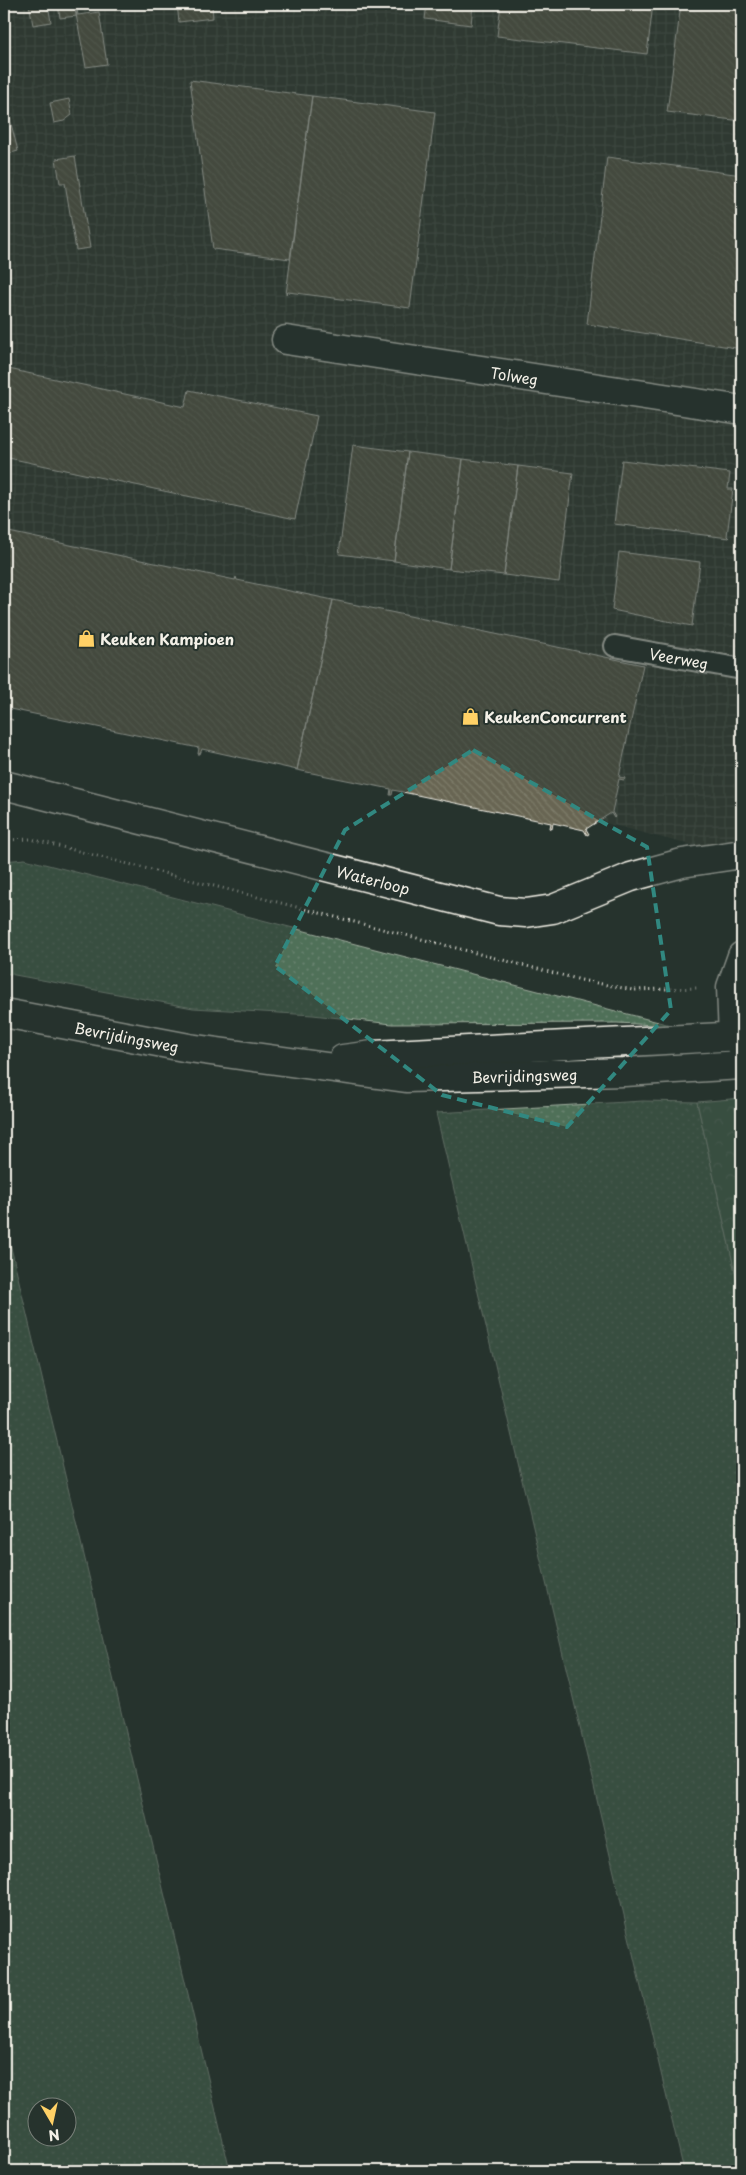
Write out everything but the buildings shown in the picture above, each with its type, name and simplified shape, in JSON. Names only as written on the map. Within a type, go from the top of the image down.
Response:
[{"type":"street","name":"Tolweg","points":[[286,340],[742,410]]},
{"type":"street","name":"Waterloop","points":[[4,785],[499,911],[526,913],[553,909],[631,877],[682,863],[742,854]]},
{"type":"street","points":[[739,1039],[731,987],[742,956]]},
{"type":"street","name":"Bevrijdingsweg","points":[[4,1013],[189,1048],[406,1078],[624,1072],[742,1065]]},
{"type":"street","name":"Bevrijdingsweg","points":[[310,1064],[373,1055],[739,1039]]},
{"type":"lane","name":"Veerweg","points":[[615,646],[742,669]]},
{"type":"path","points":[[4,840],[31,840],[581,980],[633,990],[731,987]]},
{"type":"highlighted area","points":[[473,750],[647,847],[671,1010],[567,1127],[442,1095],[275,966],[345,830]]},
{"type":"shaded area","points":[[4,4],[742,4],[742,855],[678,842],[241,727],[4,697]]},
{"type":"green space","points":[[25,859],[674,1026],[617,1023],[392,1024],[313,1015],[193,1008],[4,973],[4,861]]},
{"type":"green space","points":[[742,1098],[742,1303],[697,1102]]},
{"type":"green space","points":[[643,1101],[697,1102],[742,1303],[742,2171],[684,2171],[436,1113]]},
{"type":"green space","points":[[4,1218],[230,2171],[4,2171]]},
{"type":"place","name":"Keuken Kampioen","points":[[86,638]]},
{"type":"place","name":"KeukenConcurrent","points":[[470,716]]}]
